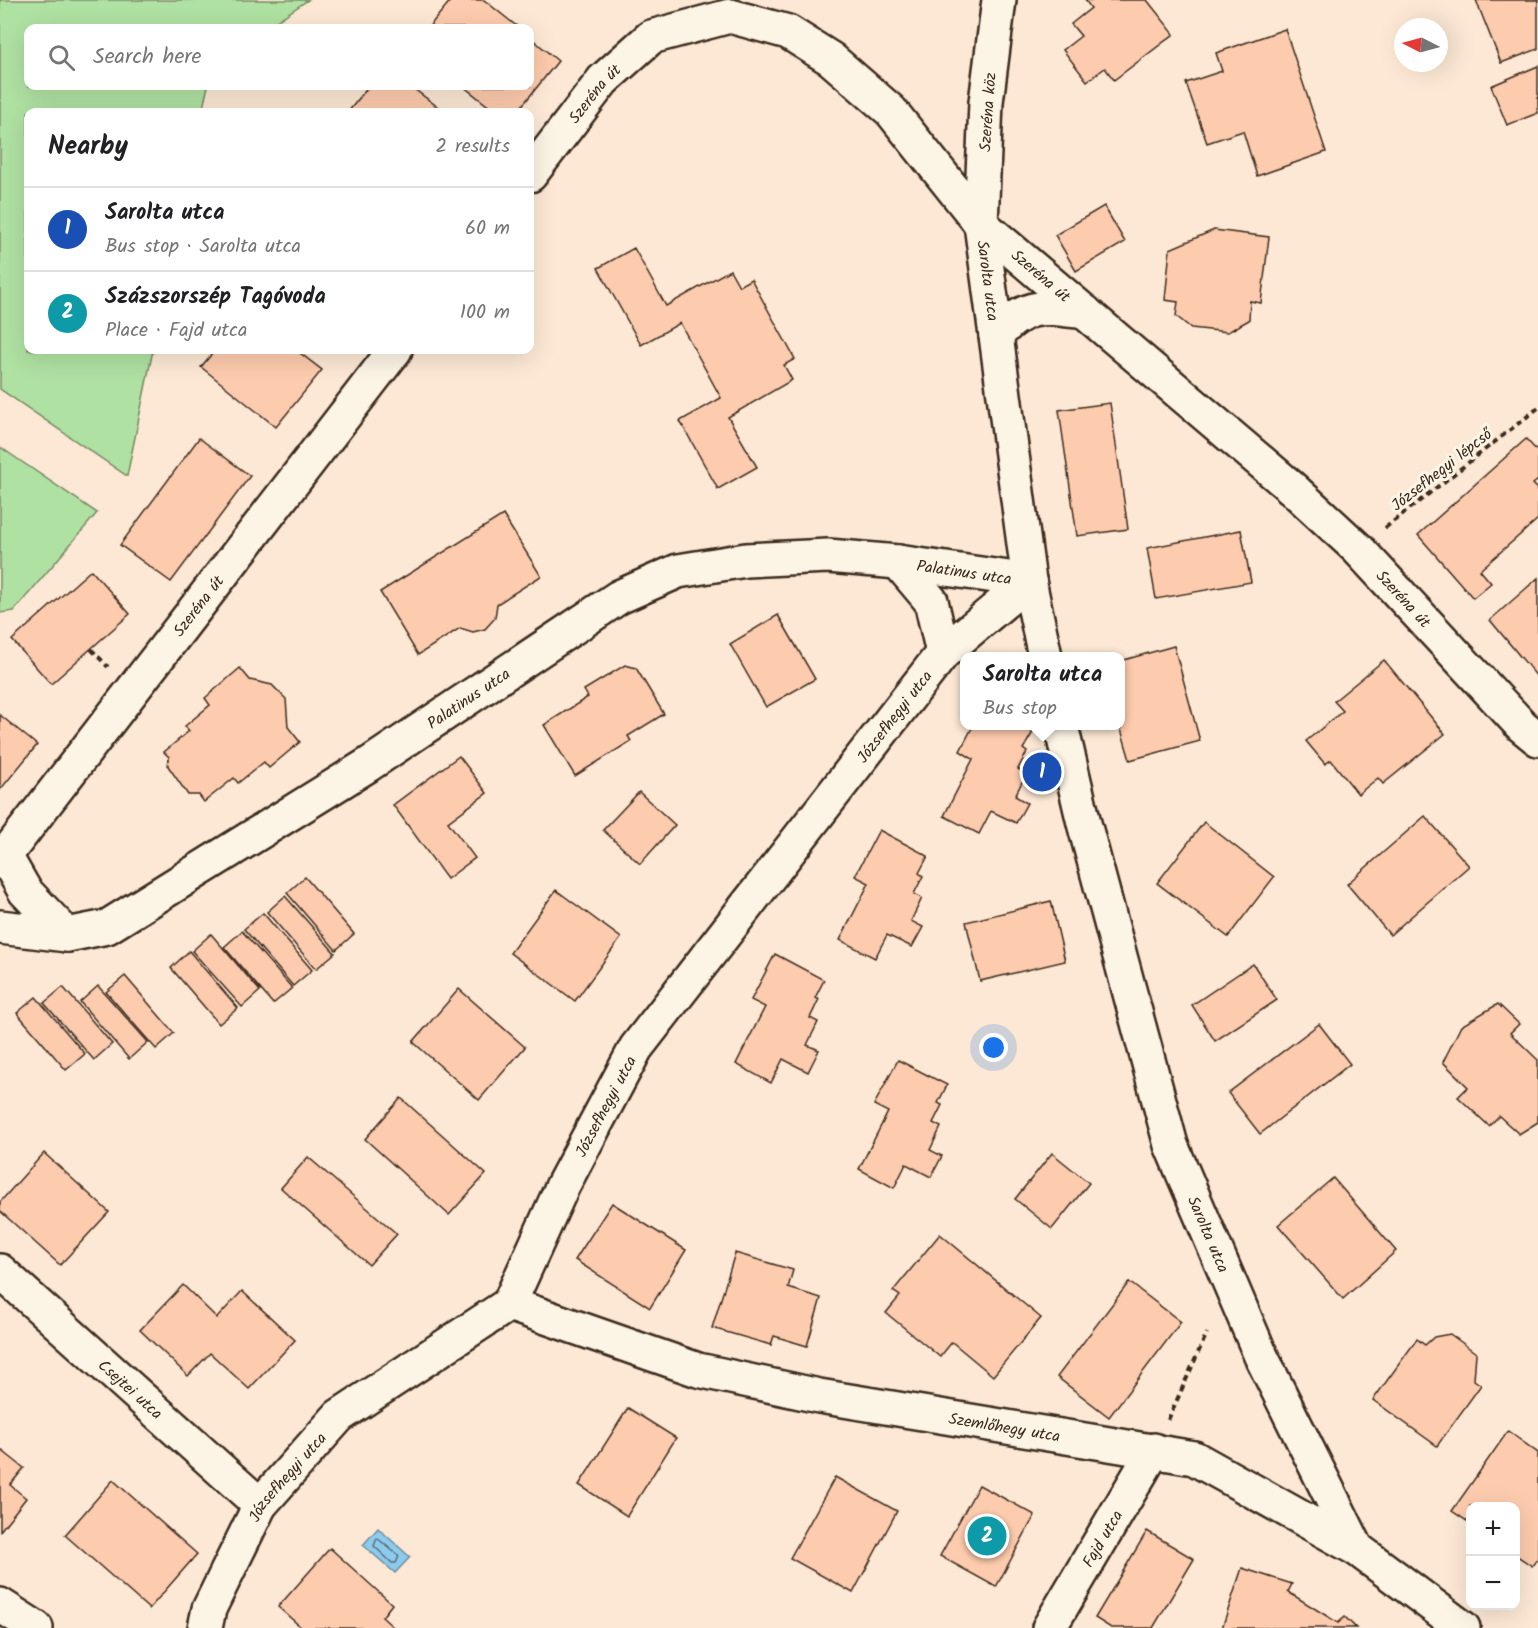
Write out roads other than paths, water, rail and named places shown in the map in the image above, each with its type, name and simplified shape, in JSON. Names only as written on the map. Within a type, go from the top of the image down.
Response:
[{"type":"street","name":"Szeréna köz","points":[[981,224],[986,102],[999,0]]},
{"type":"street","name":"Szeréna út","points":[[534,171],[603,80],[651,37],[730,16],[788,32],[831,59],[891,111],[981,224],[1293,489],[1359,549],[1522,726],[1538,739]]},
{"type":"street","name":"Sarolta utca","points":[[981,224],[1029,581],[1045,652]]},
{"type":"street","name":"Sarolta utca","points":[[996,336],[1011,320],[1040,306],[1084,312]]},
{"type":"street","name":"Szeréna út","points":[[2,859],[392,354]]},
{"type":"street","name":"Palatinus utca","points":[[0,927],[67,935],[107,927],[368,765],[620,597],[678,571],[746,560],[828,556],[898,562],[1029,581]]},
{"type":"street","name":"Palatinus utca","points":[[898,562],[931,602],[943,653]]},
{"type":"street","name":"Józsefhegyi utca","points":[[205,1628],[209,1609],[260,1505],[339,1416],[509,1304],[563,1185],[636,1048],[943,653],[1029,581]]},
{"type":"street","name":"Sarolta utca","points":[[1062,730],[1087,835],[1171,1145],[1261,1356],[1357,1549]]},
{"type":"street","points":[[2,859],[26,891],[67,935]]},
{"type":"street","name":"Csejtei utca","points":[[0,1271],[260,1505]]},
{"type":"street","name":"Szemlőhegy utca","points":[[509,1304],[698,1370],[819,1396],[1194,1458],[1357,1549],[1463,1628]]},
{"type":"street","name":"Fajd utca","points":[[1049,1628],[1154,1450]]},
{"type":"street","points":[[0,1605],[36,1628]]},
{"type":"water","points":[[378,1528],[410,1557],[395,1573],[363,1545]]},
{"type":"place","name":"Sarolta utca","points":[[1042,772]]},
{"type":"place","name":"Százszorszép Tagóvoda","points":[[987,1536]]}]
